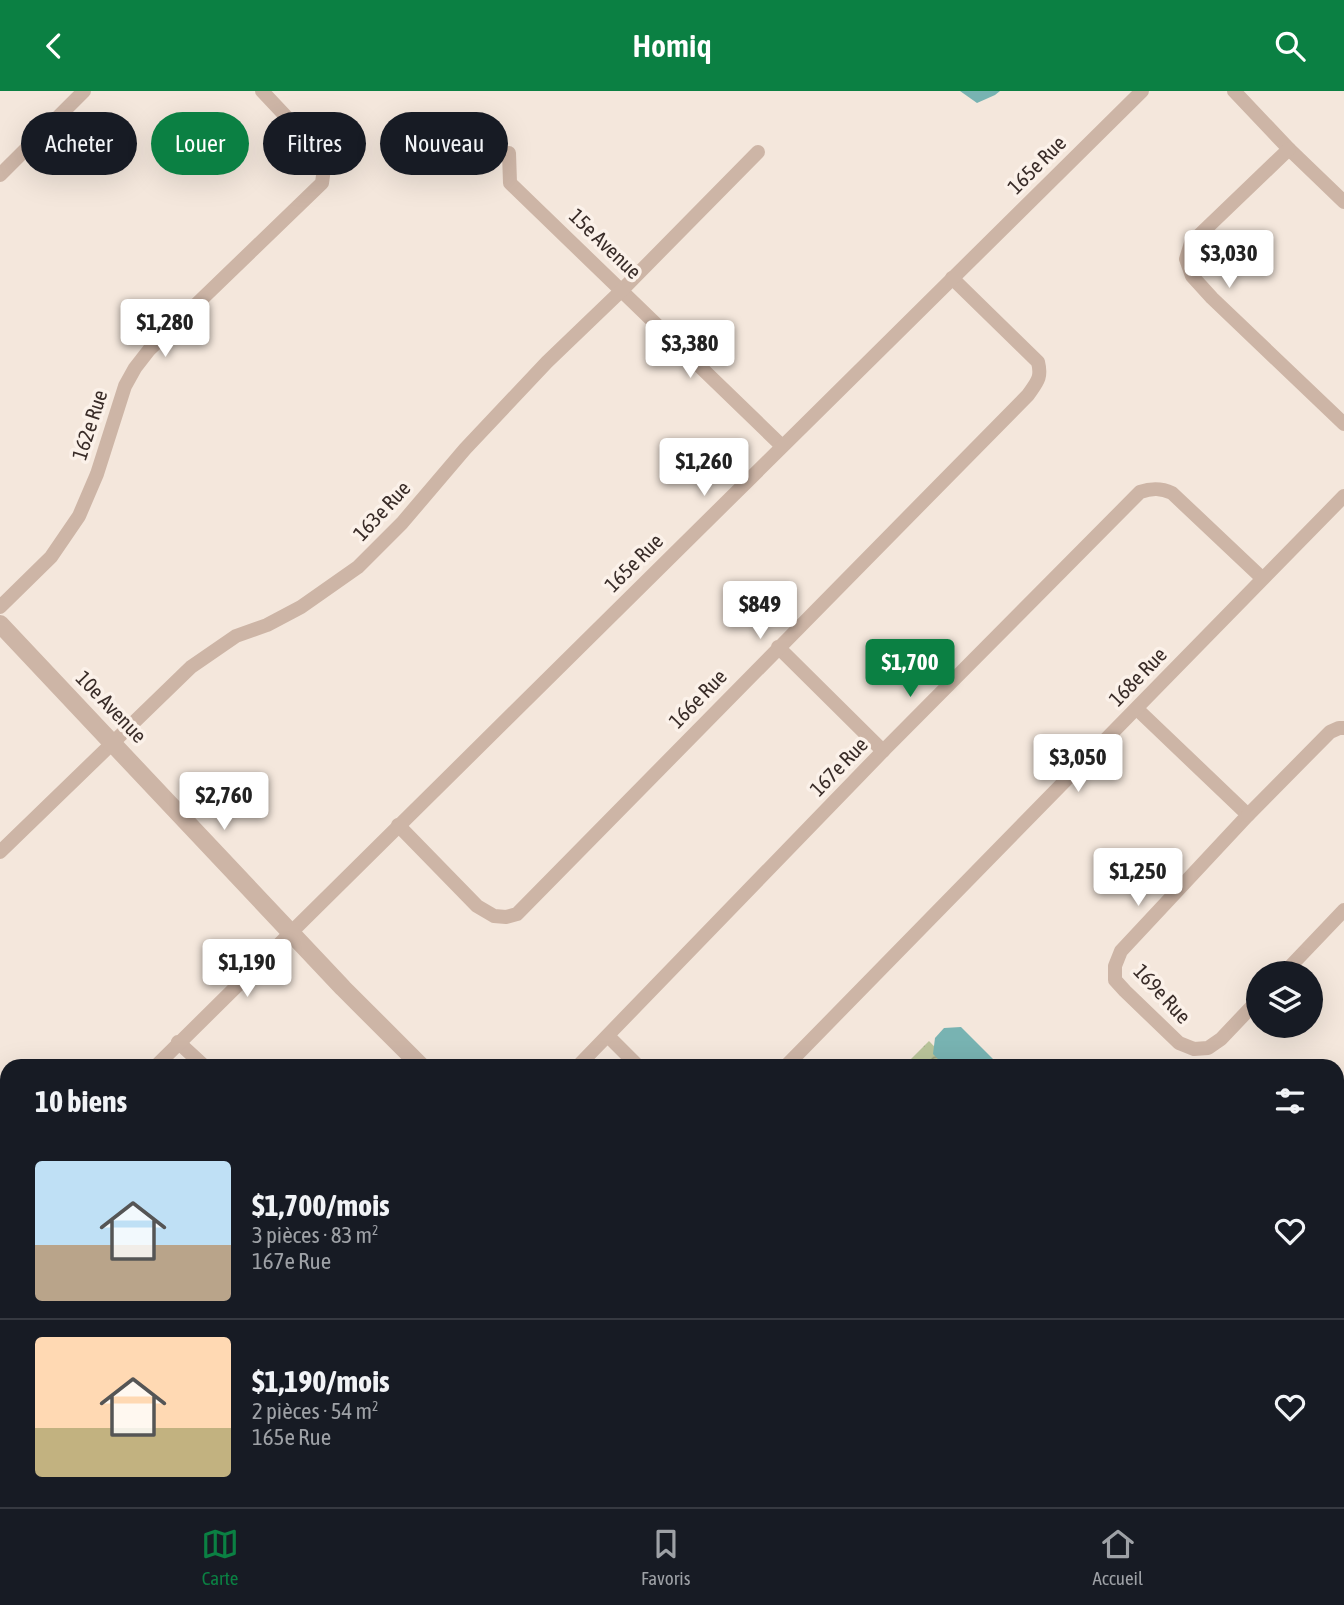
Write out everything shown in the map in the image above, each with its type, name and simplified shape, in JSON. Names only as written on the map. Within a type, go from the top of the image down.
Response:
[{"type":"street","points":[[0,175],[84,91]]},
{"type":"street","name":"162e Rue","points":[[0,607],[51,557],[79,516],[97,474],[125,386],[135,368],[149,350],[322,183],[325,161],[262,91]]},
{"type":"street","name":"165e Rue","points":[[162,1059],[1142,91]]},
{"type":"street","points":[[1234,91],[1344,202]]},
{"type":"street","points":[[1289,149],[1191,243],[1186,259],[1192,276],[1212,298],[1344,424]]},
{"type":"street","name":"163e Rue","points":[[0,852],[191,667],[236,636],[267,625],[301,607],[358,567],[402,523],[465,449],[547,362],[758,152]]},
{"type":"street","name":"15e Avenue","points":[[509,153],[510,183],[782,446]]},
{"type":"street","name":"166e Rue","points":[[398,825],[477,906],[494,916],[517,915],[1028,395],[1037,382],[1040,373],[1038,362],[952,278]]},
{"type":"street","name":"167e Rue","points":[[585,1059],[883,751],[1140,492],[1164,489],[1172,493],[1262,578]]},
{"type":"street","name":"168e Rue","points":[[793,1059],[1344,496]]},
{"type":"street","name":"10e Avenue","points":[[0,624],[343,988],[414,1059]]},
{"type":"street","points":[[778,647],[883,751]]},
{"type":"street","points":[[1137,709],[1248,815]]},
{"type":"street","name":"169e Rue","points":[[1246,1013],[1221,1039],[1208,1048],[1194,1049],[1179,1043],[1125,991],[1115,980],[1115,966],[1121,951],[1248,815],[1330,732],[1344,728]]},
{"type":"street","points":[[1295,961],[1344,910]]},
{"type":"street","points":[[608,1036],[631,1059]]},
{"type":"street","points":[[178,1042],[196,1059]]},
{"type":"green space","points":[[929,1041],[946,1059],[911,1059]]},
{"type":"water","points":[[960,91],[1000,91],[977,103]]},
{"type":"water","points":[[961,1027],[993,1059],[938,1059],[933,1054],[935,1038],[944,1028]]}]
